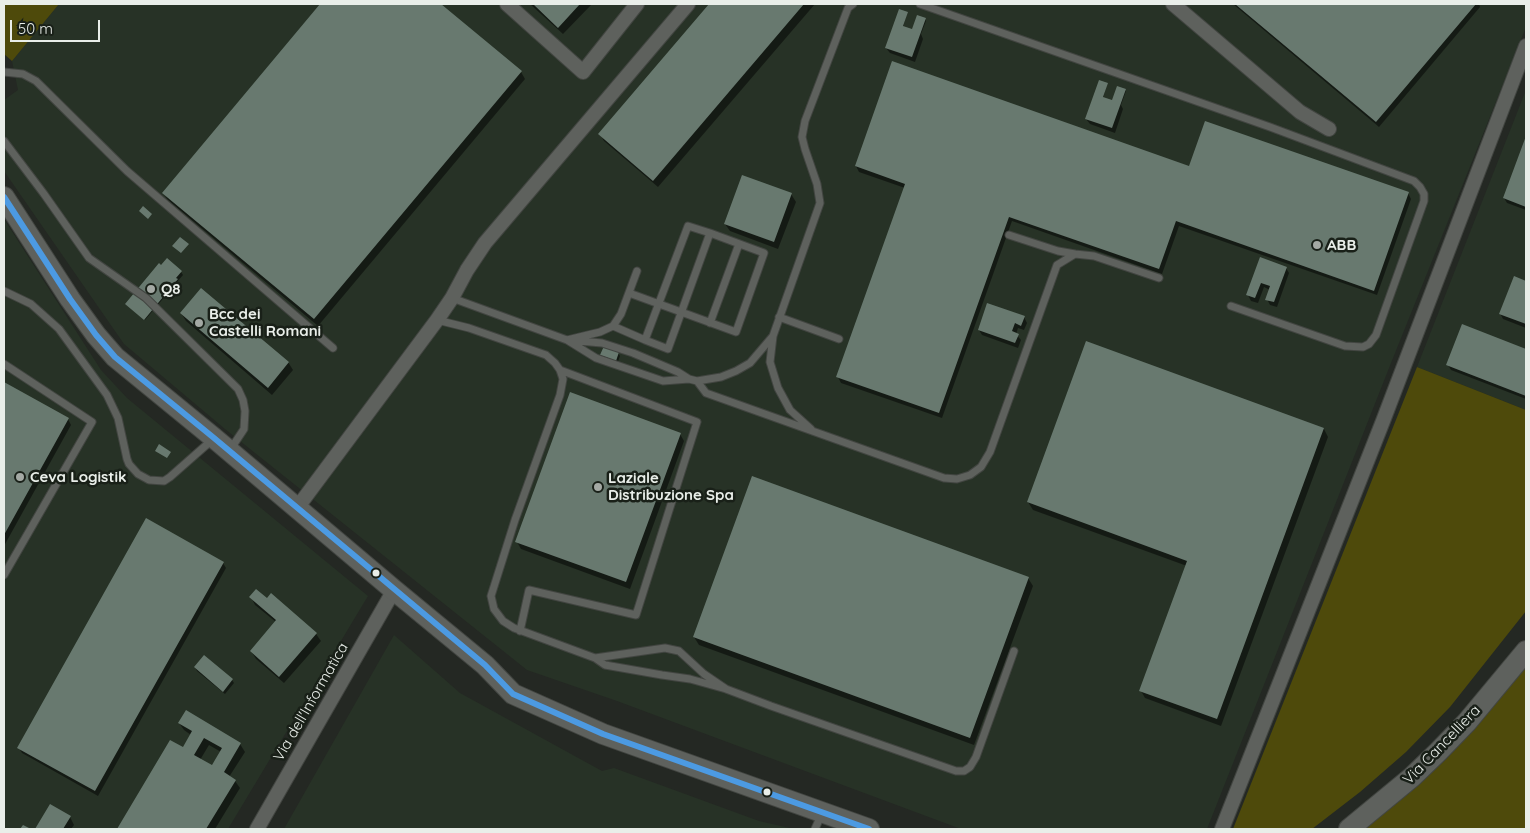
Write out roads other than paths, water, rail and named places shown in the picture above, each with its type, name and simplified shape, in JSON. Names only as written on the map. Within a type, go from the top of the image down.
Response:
[{"type":"main road","points":[[4,196],[70,299],[115,357],[485,665],[513,694],[604,734],[818,821],[870,829]]},
{"type":"main road","name":"Via Cancelliera","points":[[1349,829],[1412,777],[1438,752],[1467,722],[1526,651]]},
{"type":"street","points":[[508,4],[582,72],[637,4]]},
{"type":"street","points":[[297,508],[437,320],[485,243],[688,4]]},
{"type":"street","points":[[1173,4],[1300,112],[1329,129]]},
{"type":"street","points":[[1222,829],[1383,421],[1526,46]]},
{"type":"street","name":"Via dell'Informatica","points":[[257,829],[394,590]]},
{"type":"lane","points":[[815,432],[790,410],[778,388],[770,362],[772,336],[820,203],[817,184],[802,137],[805,121],[848,8],[852,4]]},
{"type":"lane","points":[[920,4],[928,5],[1270,128],[1414,181],[1420,186],[1424,194],[1424,202],[1376,335],[1369,344],[1363,347],[1345,346],[1231,306]]},
{"type":"lane","points":[[4,72],[22,74],[36,81],[128,171],[333,348]]},
{"type":"lane","points":[[4,141],[89,258],[146,298],[238,389],[245,411],[244,429],[229,451]]},
{"type":"lane","points":[[629,293],[659,304],[682,312],[710,323],[736,332],[764,253],[688,226],[659,304],[645,340]]},
{"type":"lane","points":[[613,326],[668,349],[710,233]]},
{"type":"lane","points":[[1009,235],[1058,250],[1094,256],[1159,278]]},
{"type":"lane","points":[[710,323],[739,244]]},
{"type":"lane","points":[[697,381],[706,393],[944,478],[957,479],[970,475],[981,467],[990,452],[1057,265],[1058,250]]},
{"type":"lane","points":[[1057,265],[1075,254]]},
{"type":"lane","points":[[567,340],[600,332],[613,326],[621,314],[637,271]]},
{"type":"lane","points":[[4,291],[32,304],[59,329],[107,395],[118,418],[127,459],[138,474],[149,480],[164,481],[214,438]]},
{"type":"lane","points":[[452,298],[567,340],[596,358],[663,381],[689,379],[697,381],[721,377],[736,371],[750,364],[772,336]]},
{"type":"lane","points":[[778,317],[839,339]]},
{"type":"lane","points":[[437,320],[469,328],[546,355],[560,370],[563,379],[560,395],[515,520],[491,596],[494,609],[503,621],[520,631],[595,658],[605,665],[690,678],[726,689],[956,771],[964,771],[970,768],[976,757],[1014,651]]},
{"type":"lane","points":[[567,340],[602,343],[618,348],[678,372],[689,379]]},
{"type":"lane","points":[[4,364],[92,422],[4,576]]},
{"type":"lane","points":[[520,631],[529,590],[636,615],[697,422],[560,370]]},
{"type":"lane","points":[[595,658],[665,648],[679,652],[704,674],[726,689]]},
{"type":"place","name":"ABB","points":[[1317,245]]},
{"type":"place","name":"Q8","points":[[151,289]]},
{"type":"place","name":"Bcc dei Castelli Romani","points":[[199,323]]},
{"type":"place","name":"Ceva Logistik","points":[[20,477]]},
{"type":"place","name":"Laziale Distribuzione Spa","points":[[598,487]]}]
